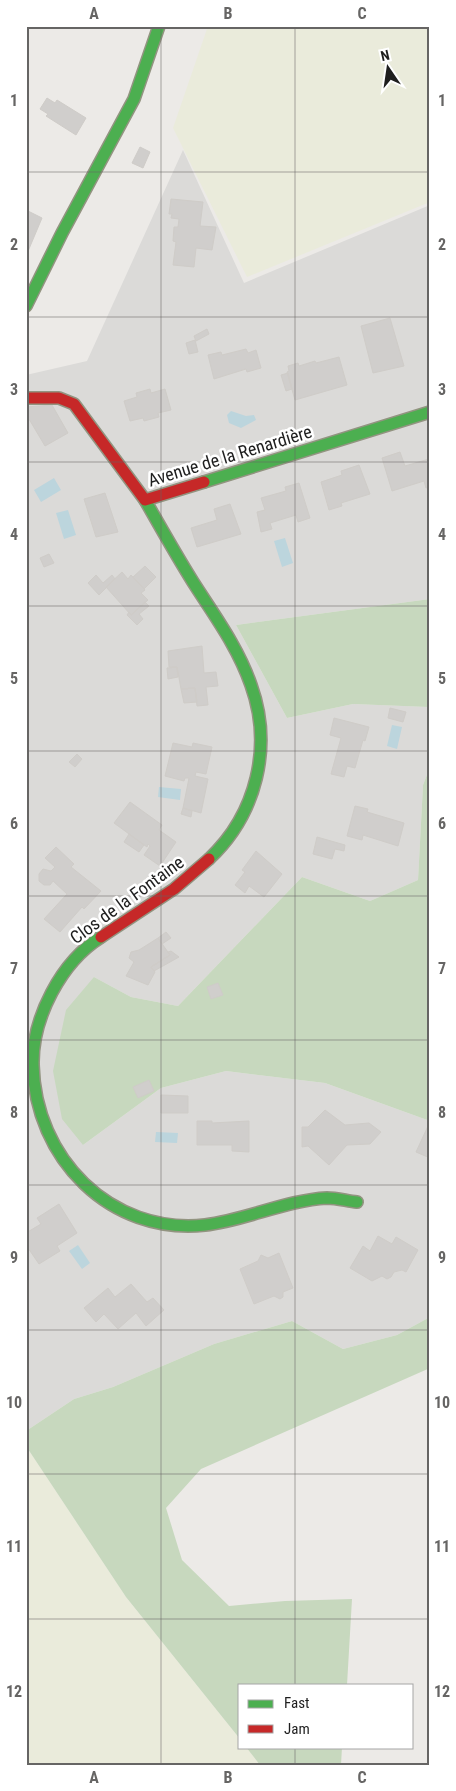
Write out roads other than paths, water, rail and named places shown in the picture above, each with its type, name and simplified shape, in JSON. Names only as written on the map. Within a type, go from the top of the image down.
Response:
[{"type":"street","points":[[26,306],[62,233],[134,99],[159,26]]},
{"type":"street","name":"Avenue de la Renardière","points":[[26,398],[59,398],[74,404],[145,500],[430,412]]},
{"type":"street","name":"Clos de la Fontaine","points":[[145,500],[233,644],[247,671],[256,699],[261,731],[261,754],[257,777],[251,801],[242,820],[208,862],[161,898],[86,948],[70,965],[49,997],[34,1035],[31,1072],[38,1112],[52,1146],[74,1176],[98,1196],[125,1211],[147,1219],[173,1225],[205,1226],[329,1198],[357,1202]]},
{"type":"water","points":[[231,411],[246,416],[254,415],[256,420],[241,428],[229,423],[227,415]]},
{"type":"water","points":[[54,478],[61,490],[41,502],[34,490]]},
{"type":"water","points":[[68,510],[76,535],[64,539],[56,513]]},
{"type":"water","points":[[285,538],[293,563],[282,567],[274,541]]},
{"type":"water","points":[[392,725],[402,727],[397,749],[387,746]]},
{"type":"water","points":[[159,787],[181,789],[180,800],[158,797]]},
{"type":"water","points":[[156,1132],[178,1133],[177,1143],[155,1142]]},
{"type":"water","points":[[78,1245],[90,1263],[82,1269],[69,1251]]}]
